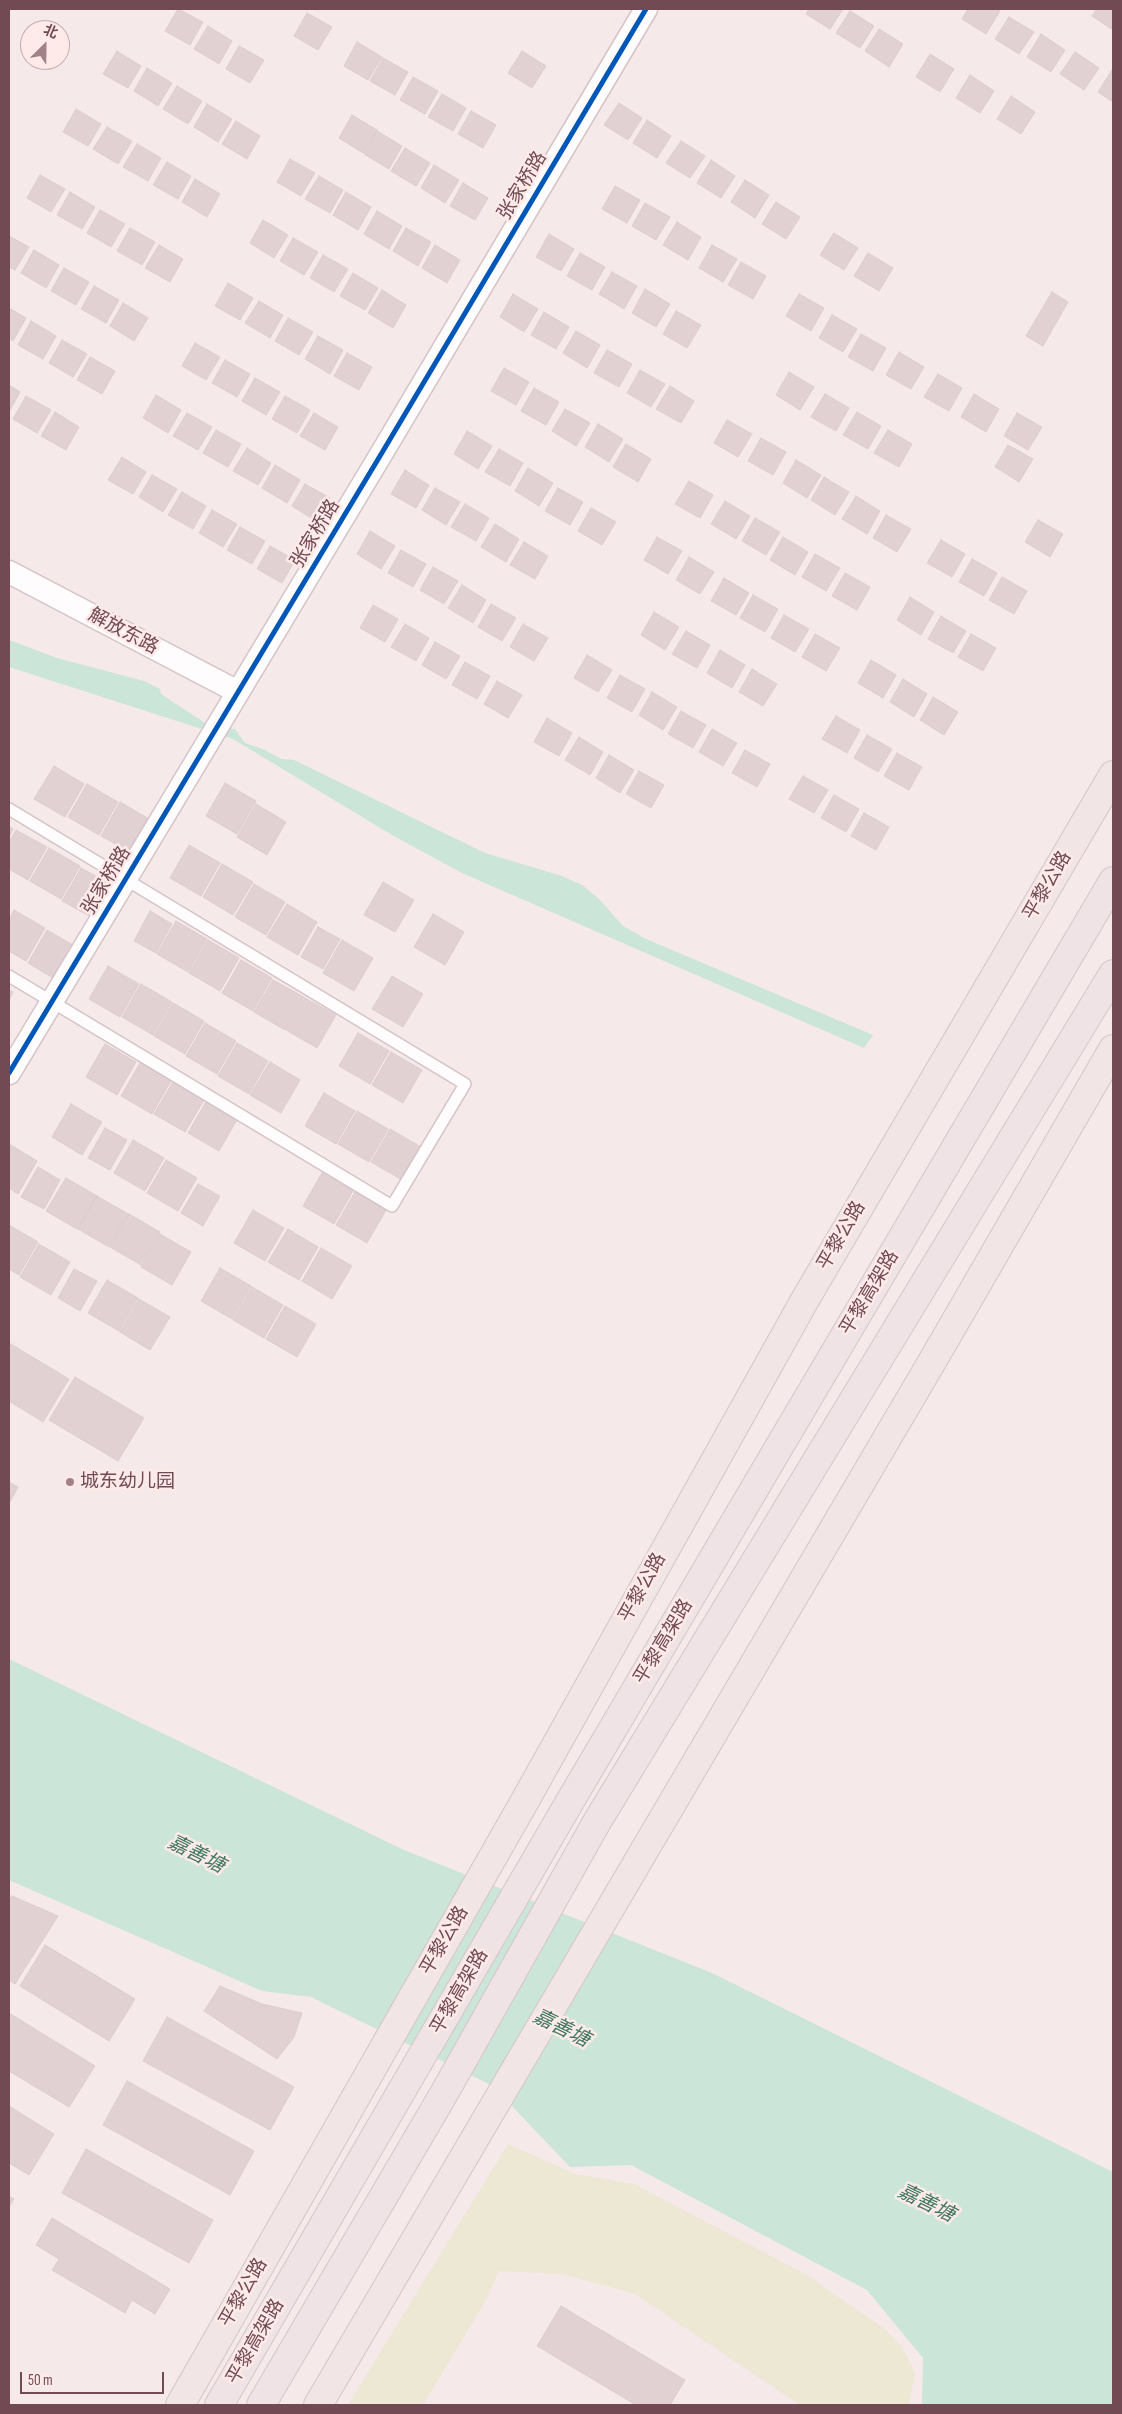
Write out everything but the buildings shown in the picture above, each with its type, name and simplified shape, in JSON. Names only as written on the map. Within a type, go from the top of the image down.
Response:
[{"type":"highway","name":"平黎高架路","points":[[219,2405],[574,1795],[1113,881]]},
{"type":"highway","name":"平黎高架路","points":[[261,2405],[442,2096],[598,1820],[1113,974]]},
{"type":"main road","name":"平黎公路","points":[[180,2405],[522,1806],[806,1298],[1113,775]]},
{"type":"main road","points":[[318,2405],[934,1360],[1113,1049]]},
{"type":"street","name":"张家桥路","points":[[9,1072],[646,9]]},
{"type":"street","name":"解放东路","points":[[9,572],[238,692]]},
{"type":"lane","points":[[9,809],[466,1084],[392,1206],[9,976]]},
{"type":"shaded area","points":[[508,2144],[575,2174],[634,2184],[805,2274],[885,2329],[903,2348],[915,2373],[909,2405],[800,2405],[635,2294],[562,2274],[499,2271],[486,2300],[423,2405],[348,2405]]},
{"type":"water","points":[[9,640],[57,658],[144,681],[160,689],[161,694],[208,725],[235,729],[245,743],[265,750],[281,759],[294,760],[485,853],[562,876],[582,885],[599,899],[623,926],[646,939],[873,1035],[864,1048],[462,873],[392,835],[233,739],[9,667]]},
{"type":"water","name":"嘉善塘","points":[[9,1659],[404,1850],[712,1973],[1113,2172],[1113,2405],[922,2405],[923,2358],[867,2290],[631,2165],[570,2167],[493,2086],[311,1997],[262,1991],[9,1880]]},
{"type":"cycle path","points":[[9,1073],[646,9]]},
{"type":"place","name":"城东幼儿园","points":[[70,1482]]}]
